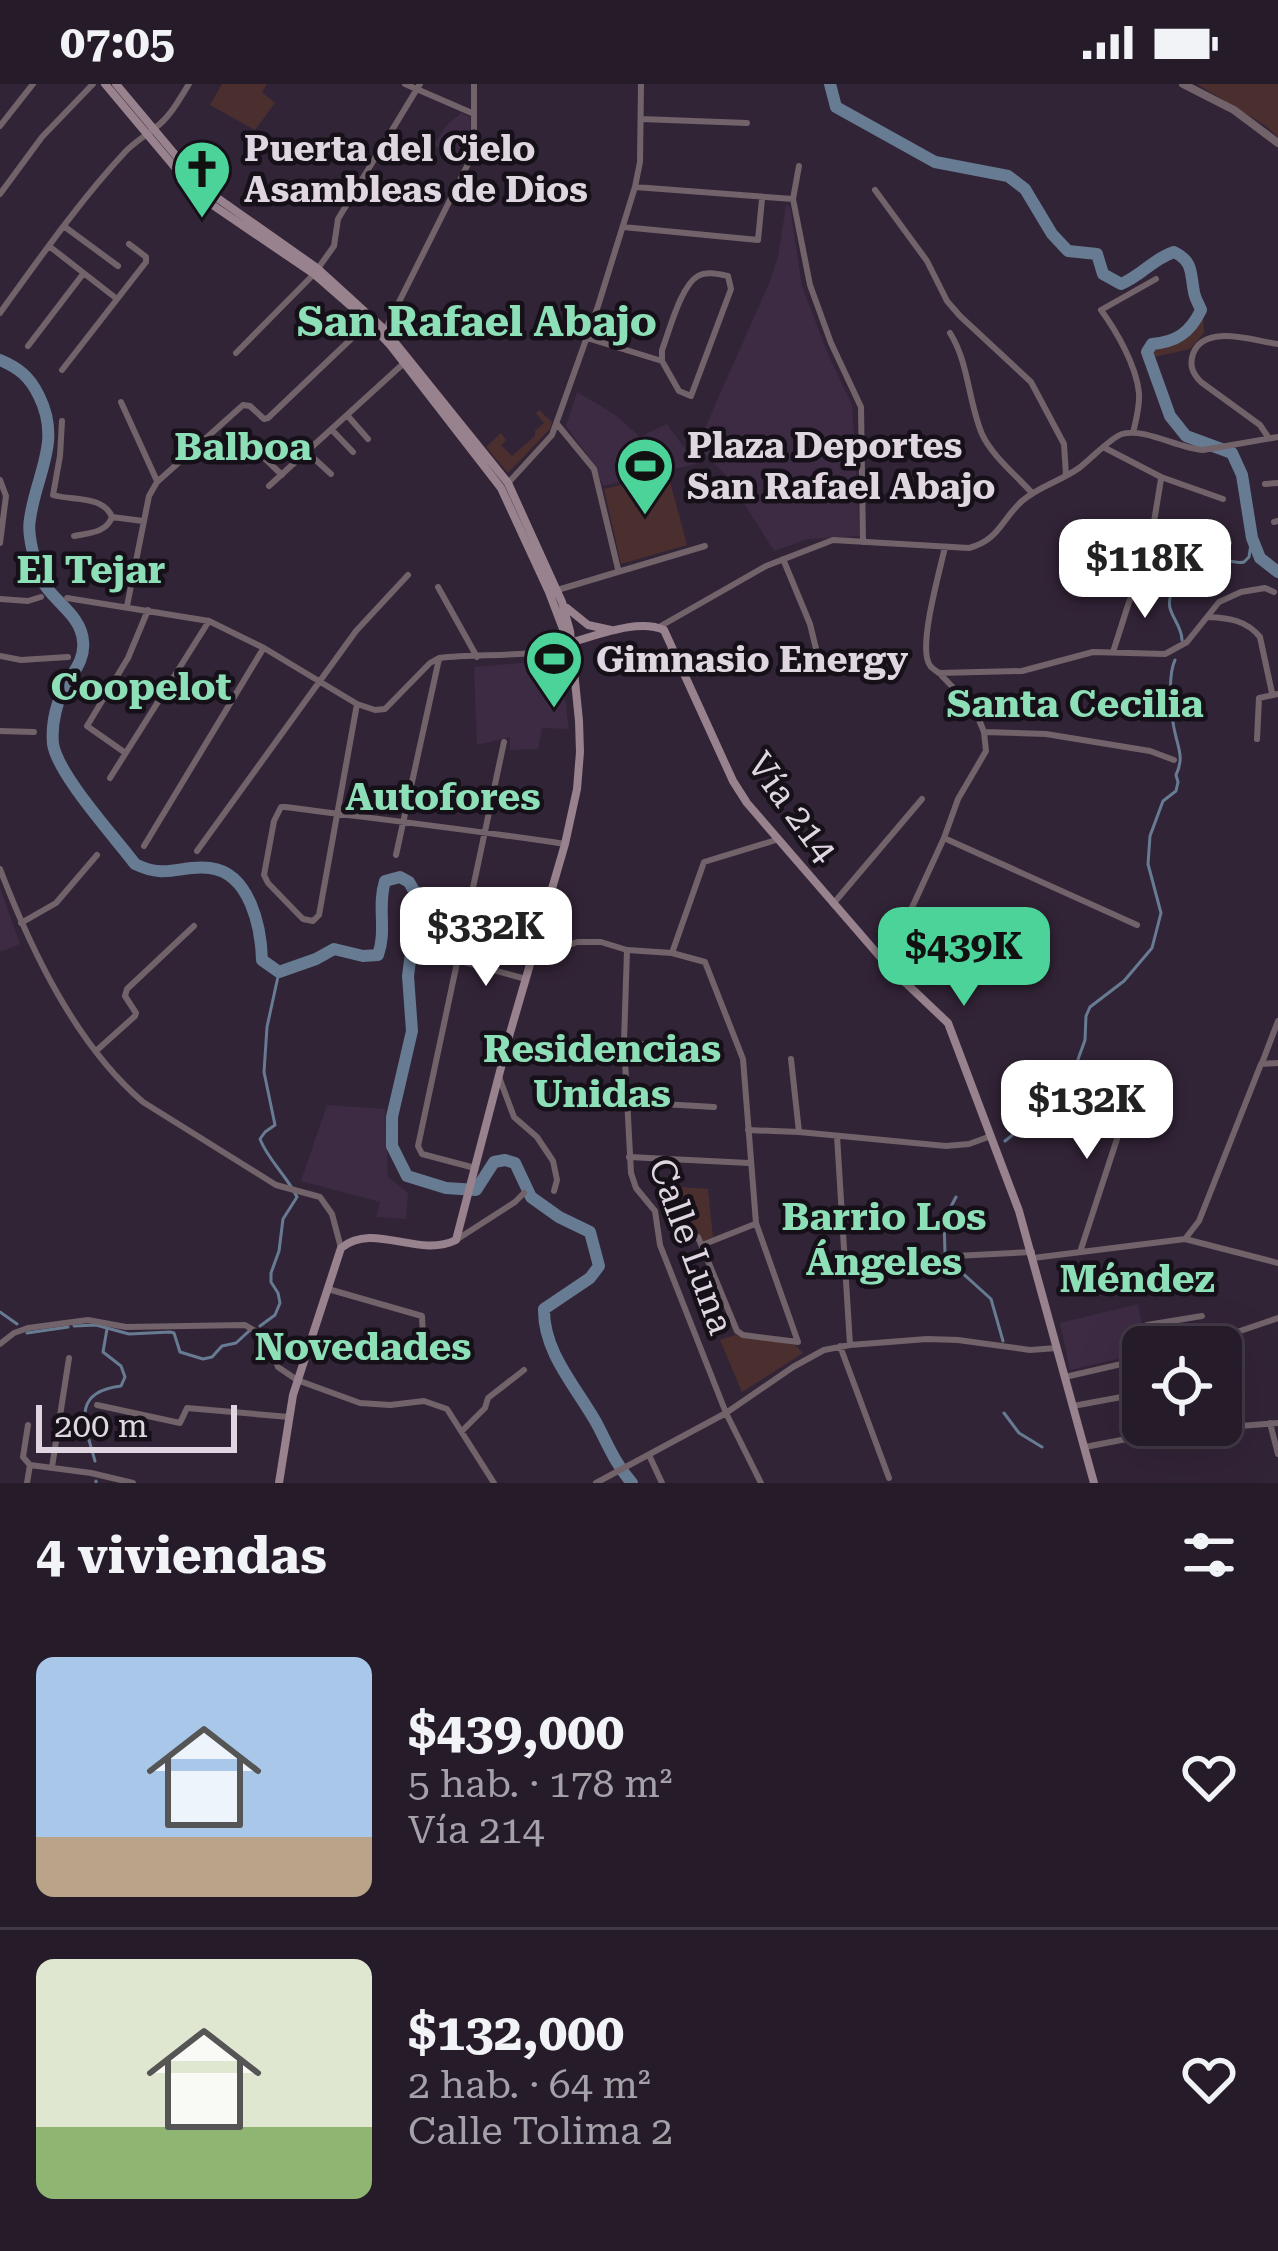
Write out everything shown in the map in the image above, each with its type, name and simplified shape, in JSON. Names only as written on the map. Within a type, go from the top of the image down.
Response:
[{"type":"main road","points":[[114,86],[183,177],[214,206],[316,271],[385,330],[504,486],[553,591],[576,684],[577,789],[456,1240],[431,1248],[363,1236],[341,1248],[297,1380],[279,1483]]},
{"type":"main road","points":[[371,320],[504,486]]},
{"type":"main road","points":[[553,591],[581,621],[616,632]]},
{"type":"main road","points":[[562,602],[569,643]]},
{"type":"main road","points":[[569,643],[644,626],[659,627]]},
{"type":"main road","name":"Vía 214","points":[[659,627],[747,803],[886,964],[948,1023],[1032,1255],[1094,1483]]},
{"type":"street","points":[[0,126],[33,84]]},
{"type":"street","points":[[0,194],[42,137],[93,84]]},
{"type":"street","points":[[0,313],[125,152],[174,109],[189,84]]},
{"type":"street","points":[[405,84],[472,113]]},
{"type":"street","points":[[385,330],[474,152],[473,84]]},
{"type":"street","points":[[504,486],[543,446],[557,424],[587,338],[635,187],[641,84]]},
{"type":"street","points":[[1184,84],[1234,110],[1278,143]]},
{"type":"street","points":[[236,353],[316,271],[337,239],[338,219],[419,87]]},
{"type":"street","points":[[641,119],[747,123]]},
{"type":"street","points":[[799,166],[793,200],[810,285],[861,406],[863,542]]},
{"type":"street","points":[[635,187],[793,200]]},
{"type":"street","points":[[875,190],[927,261],[947,301],[1031,382],[1064,445],[1066,476]]},
{"type":"street","points":[[622,227],[758,240],[762,199]]},
{"type":"street","points":[[65,227],[118,266]]},
{"type":"street","points":[[62,370],[147,259],[129,244]]},
{"type":"street","points":[[49,246],[117,299]]},
{"type":"street","points":[[28,346],[82,274]]},
{"type":"street","points":[[587,338],[662,361],[679,392],[692,395],[731,289],[728,276],[704,274],[686,286],[662,361]]},
{"type":"street","points":[[1133,433],[1138,388],[1118,337],[1101,310],[1156,279]]},
{"type":"street","points":[[128,606],[143,521],[157,482],[243,405],[268,418],[371,320]]},
{"type":"street","points":[[950,333],[959,347],[982,433],[1033,493]]},
{"type":"street","points":[[1273,438],[1194,376],[1192,358],[1198,345],[1214,336],[1278,344]]},
{"type":"street","points":[[269,486],[404,363]]},
{"type":"street","points":[[121,402],[157,482]]},
{"type":"street","points":[[347,416],[368,439]]},
{"type":"street","points":[[62,421],[52,495],[97,501],[112,517]]},
{"type":"street","points":[[557,424],[594,469],[618,569]]},
{"type":"street","points":[[332,430],[353,452]]},
{"type":"street","points":[[659,627],[718,591],[833,540],[969,548],[992,540],[1010,513],[1033,493],[1066,476],[1118,435],[1133,433],[1191,450],[1273,438]]},
{"type":"street","points":[[1105,448],[1161,477],[1223,499]]},
{"type":"street","points":[[257,451],[282,475]]},
{"type":"street","points":[[307,452],[331,473]]},
{"type":"street","points":[[1151,540],[1161,477]]},
{"type":"street","points":[[0,480],[7,496],[0,543]]},
{"type":"street","points":[[1265,484],[1278,483]]},
{"type":"street","points":[[112,517],[143,521]]},
{"type":"street","points":[[74,536],[100,531],[112,517]]},
{"type":"street","points":[[1153,522],[1229,543]]},
{"type":"street","points":[[553,591],[706,546]]},
{"type":"street","points":[[886,964],[958,799],[985,753],[984,732],[972,706],[931,667],[926,656],[945,548]]},
{"type":"street","points":[[783,559],[819,661]]},
{"type":"street","points":[[196,851],[356,631],[408,575]]},
{"type":"street","points":[[1113,652],[1141,576]]},
{"type":"street","points":[[438,587],[477,657]]},
{"type":"street","points":[[939,674],[1022,671],[1071,657],[1113,652],[1159,655],[1187,642],[1220,602],[1241,592],[1264,588],[1274,592]]},
{"type":"street","points":[[0,598],[28,601],[41,597]]},
{"type":"street","points":[[67,598],[209,621],[375,710],[385,709],[439,658],[535,652],[569,643]]},
{"type":"street","points":[[125,753],[87,726],[128,658],[148,610]]},
{"type":"street","points":[[1207,617],[1234,620],[1260,637],[1275,693],[1258,699],[1257,739]]},
{"type":"street","points":[[110,778],[209,621]]},
{"type":"street","points":[[144,846],[264,648]]},
{"type":"street","points":[[0,656],[21,660],[68,657]]},
{"type":"street","points":[[396,855],[439,658]]},
{"type":"street","points":[[357,704],[336,814],[319,915],[314,921],[304,919],[264,875],[279,809],[285,806],[336,814],[404,820],[565,844]]},
{"type":"street","points":[[0,731],[34,732]]},
{"type":"street","points":[[984,732],[1046,734],[1150,751],[1174,760]]},
{"type":"street","points":[[475,1168],[419,1150],[504,742]]},
{"type":"street","points":[[832,904],[922,799]]},
{"type":"street","points":[[944,838],[1137,925]]},
{"type":"street","points":[[672,953],[704,862],[776,839]]},
{"type":"street","points":[[21,923],[56,903],[97,855]]},
{"type":"street","points":[[0,869],[36,957],[96,1051],[128,1089],[284,1190],[313,1193],[326,1202],[341,1248]]},
{"type":"street","points":[[96,1051],[135,1016],[125,996],[127,989],[194,926]]},
{"type":"street","points":[[532,956],[577,942],[601,942],[705,962],[743,1059],[756,1223],[798,1342],[740,1333],[700,1241],[756,1223]]},
{"type":"street","name":"Calle Luna","points":[[627,950],[624,1042],[631,1173],[636,1188],[655,1211],[661,1245],[726,1413],[761,1483]]},
{"type":"street","points":[[457,960],[526,979]]},
{"type":"street","points":[[1185,1240],[1199,1221],[1278,1022]]},
{"type":"street","points":[[624,1042],[710,1053]]},
{"type":"street","points":[[791,1058],[799,1132]]},
{"type":"street","points":[[1262,1064],[1278,1063]]},
{"type":"street","points":[[499,1076],[514,1117],[537,1136],[554,1161],[554,1191]]},
{"type":"street","points":[[1081,1250],[1134,1087]]},
{"type":"street","points":[[627,1102],[714,1107]]},
{"type":"street","points":[[748,1130],[946,1146],[991,1136]]},
{"type":"street","points":[[837,1136],[850,1345]]},
{"type":"street","points":[[629,1157],[749,1163]]},
{"type":"street","points":[[456,1240],[524,1193]]},
{"type":"street","points":[[336,1227],[363,1236]]},
{"type":"street","points":[[916,1258],[1032,1255],[1185,1240],[1278,1264]]},
{"type":"street","points":[[328,1288],[422,1316],[424,1360]]},
{"type":"street","points":[[1147,1325],[1202,1316]]},
{"type":"street","points":[[1242,1330],[1278,1318]]},
{"type":"street","points":[[0,1344],[28,1328],[88,1321],[126,1327],[245,1325],[267,1338],[278,1367],[297,1380],[360,1403],[434,1403],[447,1409],[494,1483]]},
{"type":"street","points":[[1172,1321],[1173,1326]]},
{"type":"street","points":[[596,1483],[726,1413],[809,1358],[840,1346],[927,1339],[1030,1350],[1057,1348]]},
{"type":"street","points":[[840,1346],[889,1478]]},
{"type":"street","points":[[52,1467],[69,1358]]},
{"type":"street","points":[[1064,1377],[1122,1364]]},
{"type":"street","points":[[462,1431],[485,1408],[488,1398],[524,1370]]},
{"type":"street","points":[[1073,1406],[1122,1397]]},
{"type":"street","points":[[97,1405],[180,1423],[187,1408],[289,1417]]},
{"type":"street","points":[[1085,1447],[1163,1432],[1274,1423],[1278,1454]]},
{"type":"street","points":[[28,1424],[23,1457],[30,1465],[133,1483]]},
{"type":"street","points":[[649,1455],[662,1483]]},
{"type":"street","points":[[27,1483],[30,1465]]},
{"type":"shaded area","points":[[222,84],[267,84],[262,92],[275,103],[255,130],[210,105]]},
{"type":"shaded area","points":[[1197,84],[1278,84],[1278,137],[1266,126]]},
{"type":"shaded area","points":[[461,113],[470,117],[472,150],[466,163],[433,145]]},
{"type":"shaded area","points":[[786,205],[802,286],[852,405],[860,536],[808,539],[774,551],[727,476],[697,446],[770,281]]},
{"type":"shaded area","points":[[1203,311],[1204,333],[1190,349],[1154,357],[1154,346],[1184,337]]},
{"type":"shaded area","points":[[577,392],[614,414],[640,437],[667,424],[696,464],[603,486],[595,465],[566,426]]},
{"type":"shaded area","points":[[539,410],[552,422],[550,429],[508,473],[486,447],[501,433],[506,440],[501,445],[512,456],[544,423],[536,413]]},
{"type":"shaded area","name":"Plaza Deportes San Rafael Abajo","points":[[668,474],[687,545],[621,564],[604,489]]},
{"type":"shaded area","points":[[560,660],[569,729],[542,728],[538,749],[510,750],[510,737],[477,745],[474,667]]},
{"type":"shaded area","points":[[0,888],[20,944],[0,952]]},
{"type":"shaded area","points":[[327,1105],[385,1109],[388,1177],[408,1193],[406,1219],[376,1217],[380,1202],[301,1181]]},
{"type":"shaded area","points":[[680,1187],[708,1189],[713,1237],[703,1241],[697,1236]]},
{"type":"shaded area","points":[[1138,1304],[1142,1326],[1122,1326],[1122,1358],[1070,1370],[1060,1323]]},
{"type":"shaded area","points":[[735,1335],[795,1345],[803,1353],[742,1392],[720,1340]]},
{"type":"waterway","points":[[830,84],[836,107],[935,162],[1008,176],[1025,189],[1068,251],[1097,254],[1103,274],[1121,284],[1174,252],[1185,260],[1201,310],[1181,335],[1152,344],[1147,352],[1170,416],[1186,436],[1232,453],[1242,475],[1252,538],[1260,558],[1278,572]]},
{"type":"waterway","points":[[0,360],[28,378],[45,413],[48,443],[33,503],[30,539],[43,582],[76,622],[83,641],[81,658],[54,720],[53,744],[65,772],[135,864],[156,871],[210,868],[235,880],[251,903],[262,960],[279,972],[334,949],[378,955],[385,881],[400,877],[409,882],[418,898],[408,976],[412,1031],[392,1117],[392,1146],[407,1176],[446,1188],[476,1190],[494,1162],[515,1163],[531,1197],[590,1232],[599,1266],[590,1278],[544,1309],[545,1325],[563,1369],[632,1483]]},
{"type":"waterway","points":[[1182,640],[1170,607],[1171,595],[1206,557],[1244,562],[1252,538]]},
{"type":"waterway","points":[[1005,1141],[1015,1133],[1046,1128],[1063,1101],[1085,1040],[1090,1007],[1124,981],[1152,948],[1161,913],[1148,864],[1150,836],[1163,801],[1176,791],[1180,760],[1171,698],[1175,660]]},
{"type":"waterway","points":[[260,1326],[275,1315],[280,1303],[271,1273],[283,1219],[297,1197],[260,1139],[275,1125],[264,1072],[267,1027],[279,972]]},
{"type":"waterway","points":[[945,1253],[944,1220],[956,1197]]},
{"type":"waterway","points":[[948,1260],[991,1299],[1003,1341]]},
{"type":"waterway","points":[[0,1312],[17,1324]]},
{"type":"waterway","points":[[74,1326],[96,1325],[129,1334],[174,1333],[180,1352],[203,1359],[249,1331]]},
{"type":"waterway","points":[[27,1333],[68,1327]]},
{"type":"waterway","points":[[95,1461],[85,1423],[88,1403],[105,1389],[121,1386],[125,1377],[121,1366],[103,1352],[107,1329]]},
{"type":"waterway","points":[[1004,1413],[1019,1433],[1042,1447]]},
{"type":"place","name":"Puerta del Cielo Asambleas de Dios","points":[[202,220]]},
{"type":"place","name":"Plaza Deportes San Rafael Abajo","points":[[645,517]]},
{"type":"place","name":"Gimnasio Energy","points":[[554,710]]},
{"type":"district","name":"San Rafael Abajo","points":[[477,321]]},
{"type":"district","name":"Balboa","points":[[243,446]]},
{"type":"district","name":"El Tejar","points":[[91,569]]},
{"type":"district","name":"Coopelot","points":[[141,686]]},
{"type":"district","name":"Santa Cecilia","points":[[1075,703]]},
{"type":"district","name":"Autofores","points":[[443,796]]},
{"type":"district","name":"Residencias Unidas","points":[[602,1070]]},
{"type":"district","name":"Barrio Los Ángeles","points":[[884,1238]]},
{"type":"district","name":"Méndez","points":[[1137,1278]]},
{"type":"district","name":"Novedades","points":[[363,1346]]}]
